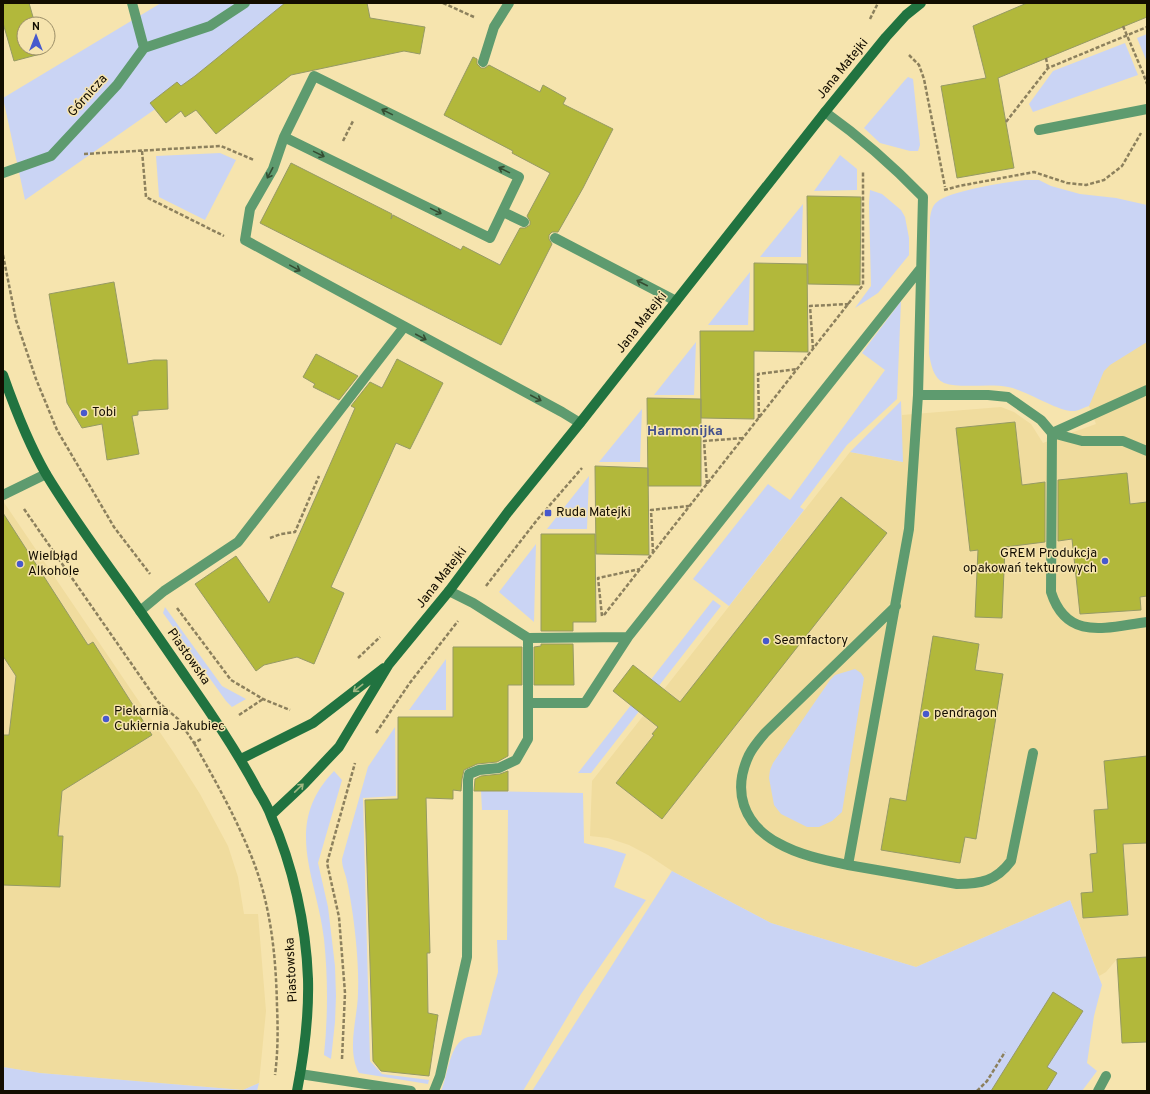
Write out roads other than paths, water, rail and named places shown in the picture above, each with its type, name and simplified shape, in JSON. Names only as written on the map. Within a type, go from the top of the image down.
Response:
[{"type":"street","points":[[132,3],[144,48],[210,26],[245,3]]},
{"type":"street","points":[[483,62],[494,27],[509,3]]},
{"type":"street","name":"Jana Matejki","points":[[271,815],[304,784],[339,747],[389,664],[449,591],[508,512],[825,112],[886,37],[906,15],[921,3]]},
{"type":"street","name":"Górnicza","points":[[3,173],[51,156],[117,85],[144,48]]},
{"type":"street","points":[[284,137],[490,238],[519,177],[314,76],[284,137],[273,169],[250,209],[245,240],[580,423]]},
{"type":"street","points":[[1039,130],[1147,109]]},
{"type":"street","points":[[825,112],[849,130],[904,177],[923,197],[918,395],[909,529],[848,865]]},
{"type":"street","points":[[503,212],[524,222]]},
{"type":"street","points":[[554,238],[676,301]]},
{"type":"street","points":[[528,704],[585,703],[628,636],[921,268]]},
{"type":"street","points":[[140,611],[164,591],[238,542],[404,327]]},
{"type":"street","name":"Piastowska","points":[[3,375],[15,410],[30,444],[46,474],[86,535],[241,758],[271,815],[286,856],[293,882],[300,910],[305,944],[308,980],[307,1017],[297,1091]]},
{"type":"street","points":[[1052,433],[1147,390]]},
{"type":"street","points":[[918,395],[988,395],[1008,397],[1041,420],[1052,433],[1082,441],[1123,441],[1147,451]]},
{"type":"street","points":[[1052,433],[1051,592],[1055,605],[1063,615],[1075,625],[1090,628],[1147,622]]},
{"type":"street","points":[[3,495],[46,474]]},
{"type":"street","points":[[449,591],[473,603],[528,638],[628,636]]},
{"type":"street","points":[[896,606],[765,733],[749,755],[743,770],[740,786],[742,801],[748,816],[758,830],[777,843],[806,855],[848,865],[957,884],[973,884],[996,877],[1004,871],[1011,861],[1034,753]]},
{"type":"street","points":[[434,1091],[440,1076],[467,957],[468,780],[470,774],[479,770],[498,768],[516,760],[528,739],[528,638]]},
{"type":"street","name":"Jana Matejki","points":[[241,758],[313,723],[389,664]]},
{"type":"street","points":[[300,1074],[411,1091]]},
{"type":"street","points":[[1098,1091],[1106,1076]]},
{"type":"place","name":"Tobi","points":[[84,413]]},
{"type":"place","name":"Ruda Matejki","points":[[548,513]]},
{"type":"place","name":"GREM Produkcja opakowań tekturowych","points":[[1105,561]]},
{"type":"place","name":"Wielbłąd Alkohole","points":[[20,564]]},
{"type":"place","name":"Seamfactory","points":[[766,641]]},
{"type":"place","name":"pendragon","points":[[926,714]]},
{"type":"place","name":"Piekarnia Cukiernia Jakubiec","points":[[106,719]]},
{"type":"district","name":"Harmonijka","points":[[685,431]]}]
